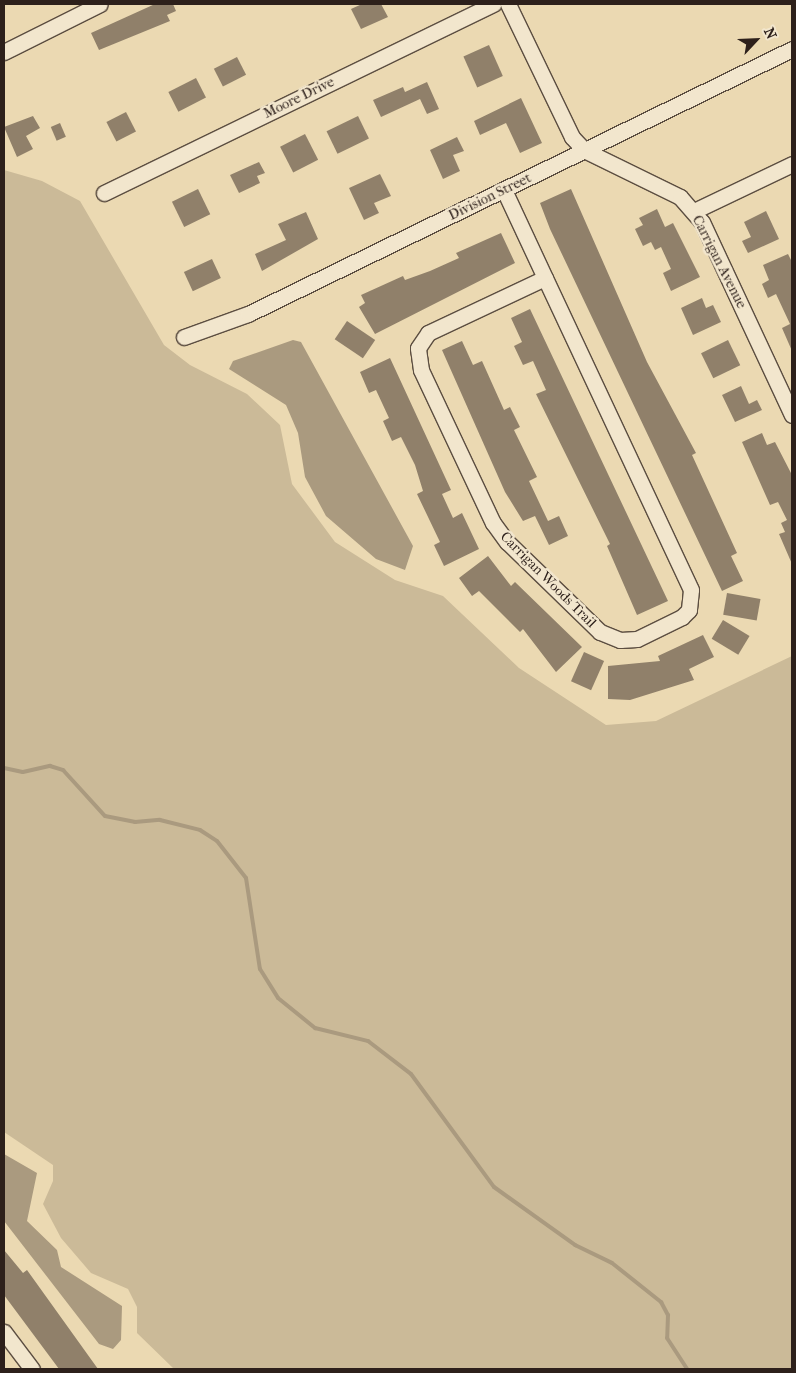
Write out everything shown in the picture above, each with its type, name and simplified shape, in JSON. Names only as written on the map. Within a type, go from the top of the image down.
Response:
[{"type":"street","points":[[4,52],[100,4]]},
{"type":"street","name":"Moore Drive","points":[[104,193],[494,4]]},
{"type":"street","name":"Carrigan Avenue","points":[[508,4],[572,137],[584,150],[666,189],[694,211],[792,415]]},
{"type":"street","name":"Division Street","points":[[184,337],[248,314],[792,49]]},
{"type":"street","points":[[694,211],[792,164]]},
{"type":"street","name":"Carrigan Woods Trail","points":[[504,190],[546,278],[691,590],[689,610],[682,618],[637,639],[620,640],[600,632],[502,536],[421,370],[418,348],[428,333],[546,278]]},
{"type":"street","points":[[4,1332],[32,1369]]},
{"type":"shaded area","points":[[4,170],[42,181],[80,201],[164,345],[190,365],[247,394],[280,425],[292,484],[335,542],[395,580],[443,596],[519,668],[606,725],[656,721],[792,656],[792,1369],[174,1369],[137,1333],[137,1307],[128,1289],[91,1273],[61,1238],[43,1204],[53,1181],[53,1165],[4,1132]]},
{"type":"shaded area","points":[[293,340],[301,342],[413,546],[405,570],[376,559],[326,516],[305,477],[298,433],[286,405],[229,369],[233,361]]},
{"type":"shaded area","points":[[4,1154],[37,1173],[27,1221],[57,1250],[61,1267],[122,1306],[121,1340],[113,1349],[99,1344],[4,1221]]},
{"type":"building","points":[[155,4],[173,4],[176,11],[167,15],[170,21],[99,50],[91,33]]},
{"type":"building","points":[[362,4],[381,4],[388,17],[361,29],[351,9]]},
{"type":"building","points":[[489,45],[503,76],[477,87],[463,56]]},
{"type":"building","points":[[237,57],[246,75],[223,87],[214,69]]},
{"type":"building","points":[[196,78],[206,98],[178,112],[168,92]]},
{"type":"building","points":[[427,82],[439,109],[427,114],[420,99],[381,117],[373,100],[403,87],[405,92]]},
{"type":"building","points":[[521,98],[542,143],[520,153],[506,123],[480,135],[474,121]]},
{"type":"building","points":[[126,112],[136,132],[116,142],[106,122]]},
{"type":"building","points":[[33,116],[40,128],[26,136],[33,149],[17,157],[4,127]]},
{"type":"building","points":[[358,116],[369,138],[338,154],[327,131]]},
{"type":"building","points":[[60,123],[66,137],[57,141],[51,127]]},
{"type":"building","points":[[305,134],[318,160],[293,173],[280,147]]},
{"type":"building","points":[[457,137],[464,151],[453,155],[460,171],[443,179],[430,150]]},
{"type":"building","points":[[259,162],[265,173],[257,176],[260,183],[239,193],[230,175]]},
{"type":"building","points":[[380,174],[391,196],[374,203],[379,213],[364,220],[349,188]]},
{"type":"building","points":[[198,189],[210,214],[184,227],[172,202]]},
{"type":"building","points":[[571,189],[647,362],[696,453],[692,455],[737,553],[731,556],[743,581],[722,591],[550,229],[540,203]]},
{"type":"building","points":[[657,209],[665,227],[673,223],[700,277],[671,291],[663,273],[671,269],[661,247],[655,250],[651,242],[643,246],[635,229],[643,225],[639,218]]},
{"type":"building","points":[[766,211],[779,239],[748,253],[742,241],[751,237],[744,222]]},
{"type":"building","points":[[306,212],[318,239],[262,271],[255,254],[286,240],[278,224]]},
{"type":"building","points":[[501,233],[515,263],[375,334],[359,307],[365,303],[361,295],[403,276],[405,280],[430,271],[459,258],[456,253]]},
{"type":"building","points":[[788,254],[792,262],[792,351],[782,328],[790,324],[776,294],[768,298],[762,284],[769,280],[763,265]]},
{"type":"building","points":[[212,259],[221,278],[193,291],[184,272]]},
{"type":"building","points":[[702,298],[706,308],[713,305],[721,322],[693,335],[681,308]]},
{"type":"building","points":[[530,309],[668,601],[637,615],[607,546],[610,544],[536,394],[546,390],[533,361],[523,365],[514,346],[522,342],[511,318]]},
{"type":"building","points":[[347,321],[375,340],[363,358],[335,339]]},
{"type":"building","points":[[728,340],[740,365],[713,378],[701,353]]},
{"type":"building","points":[[462,341],[473,365],[482,361],[504,410],[510,407],[520,427],[514,430],[537,477],[529,481],[548,521],[559,516],[568,536],[549,545],[535,516],[523,521],[505,492],[442,350]]},
{"type":"building","points":[[390,358],[451,490],[442,494],[453,518],[462,513],[479,549],[444,566],[434,545],[440,542],[417,494],[423,491],[415,465],[401,437],[392,441],[383,421],[389,418],[376,390],[369,393],[360,372]]},
{"type":"building","points":[[741,386],[749,404],[757,400],[762,410],[735,422],[722,395]]},
{"type":"building","points":[[762,433],[767,445],[775,442],[792,475],[792,564],[779,534],[785,532],[781,523],[787,520],[778,502],[770,505],[742,442]]},
{"type":"building","points":[[488,556],[511,586],[515,582],[582,647],[556,672],[523,629],[520,632],[479,591],[472,596],[459,578]]},
{"type":"building","points":[[727,593],[760,599],[757,621],[723,615]]},
{"type":"building","points":[[723,620],[750,636],[738,655],[712,639]]},
{"type":"building","points":[[703,635],[714,657],[689,669],[694,680],[630,700],[608,699],[608,666],[660,661],[658,656]]},
{"type":"building","points":[[584,652],[604,661],[591,690],[571,681]]},
{"type":"building","points":[[4,1250],[23,1273],[27,1270],[98,1369],[59,1369],[4,1295]]},
{"type":"waterway","points":[[4,768],[23,772],[50,766],[63,770],[105,816],[135,822],[160,820],[200,830],[217,841],[246,878],[260,969],[278,998],[315,1028],[368,1041],[411,1074],[494,1187],[575,1245],[612,1263],[661,1302],[668,1315],[667,1338],[687,1369]]}]
